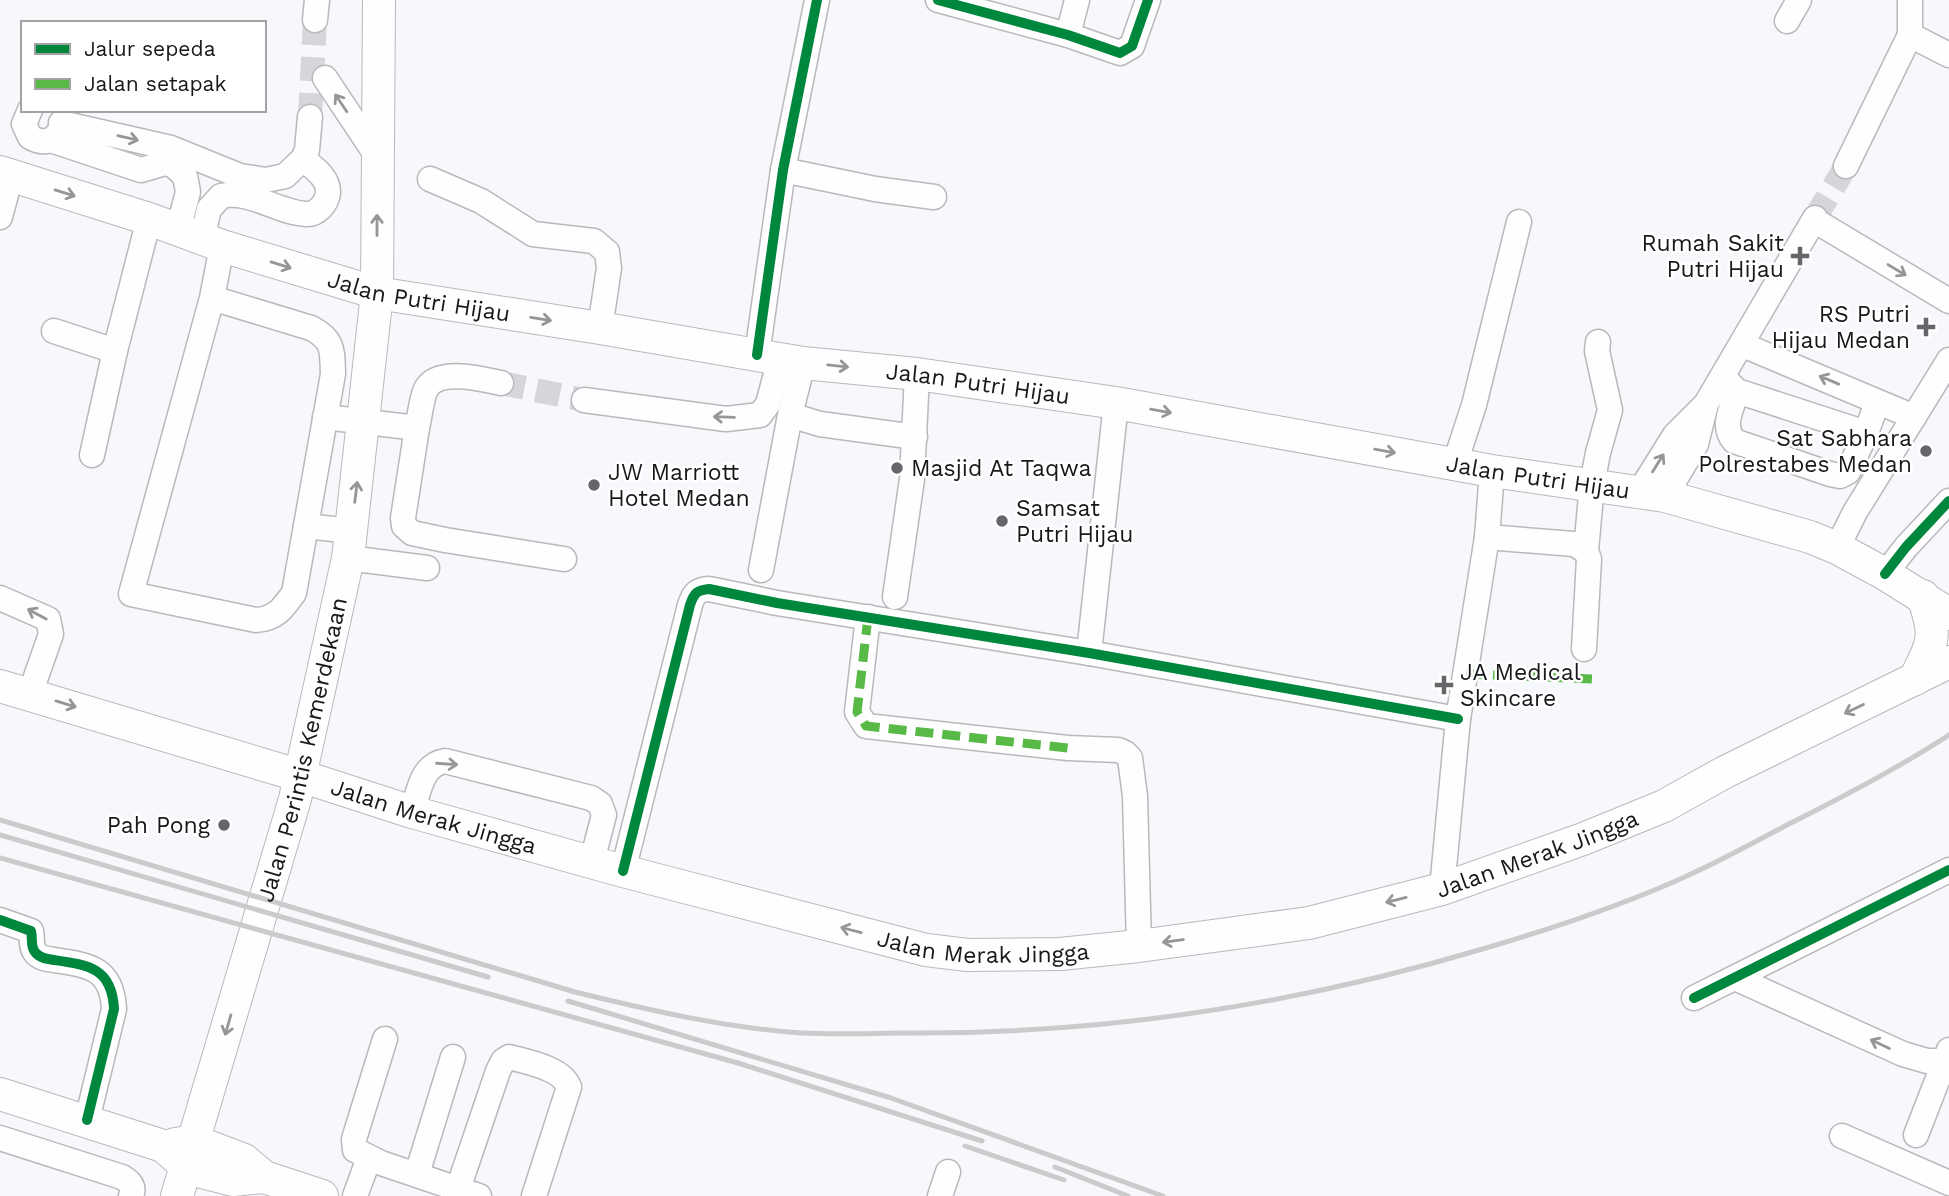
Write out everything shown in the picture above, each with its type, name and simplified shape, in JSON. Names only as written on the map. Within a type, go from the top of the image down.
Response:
[{"type":"main road","name":"Jalan Perintis Kemerdekaan","points":[[180,1162],[301,776],[350,545],[377,293],[379,0]]},
{"type":"main road","name":"Jalan Putri Hijau","points":[[6,174],[149,219],[201,239],[377,293],[780,359],[917,374],[1116,403],[1492,471],[1652,493],[1810,537],[1838,548],[1923,596],[1949,614]]},
{"type":"main road","points":[[1915,679],[1933,637],[1923,596]]},
{"type":"main road","name":"Jalan Merak Jingga","points":[[0,686],[412,812],[623,871],[926,950],[968,955],[1060,954],[1309,923],[1442,888],[1583,839],[1664,806],[1725,772],[1949,662]]},
{"type":"main road","points":[[0,1094],[87,1120],[180,1162],[244,1160],[264,1177],[322,1196]]},
{"type":"street","points":[[761,570],[790,415],[780,359],[783,170],[817,0]]},
{"type":"street","points":[[938,0],[1068,35],[1120,53],[1132,46],[1148,0]]},
{"type":"street","points":[[1068,35],[1077,0]]},
{"type":"street","points":[[1846,166],[1910,35],[1910,0]]},
{"type":"street","points":[[1910,35],[1949,55]]},
{"type":"street","points":[[325,78],[377,156]]},
{"type":"street","points":[[29,112],[24,124],[26,131],[36,141],[56,124]]},
{"type":"street","points":[[56,124],[171,148],[251,179],[266,180],[285,176],[303,159],[307,150],[310,117]]},
{"type":"street","points":[[56,124],[141,170],[165,163],[173,165],[185,176],[212,298],[131,594],[267,620],[279,612],[294,593],[333,374],[331,347],[325,335],[312,328],[212,298]]},
{"type":"street","points":[[201,239],[209,209],[221,195],[234,195],[306,214],[321,208],[327,200],[327,184],[317,170],[303,159]]},
{"type":"street","points":[[783,170],[874,189],[934,197]]},
{"type":"street","points":[[0,217],[6,174]]},
{"type":"street","points":[[429,179],[481,201],[533,233],[594,241],[607,252],[609,268],[600,328]]},
{"type":"street","points":[[92,455],[149,219]]},
{"type":"street","points":[[1877,403],[1848,472],[1840,477],[1734,441],[1727,433],[1730,384],[1742,345],[1814,219],[1949,301]]},
{"type":"street","points":[[1455,463],[1474,405],[1518,222]]},
{"type":"street","points":[[54,331],[115,351]]},
{"type":"street","points":[[1584,649],[1589,559],[1586,551],[1592,484],[1610,410],[1597,351],[1598,342]]},
{"type":"street","points":[[1742,345],[1914,417]]},
{"type":"street","points":[[584,400],[726,419],[760,415],[768,404],[780,359]]},
{"type":"street","points":[[1838,548],[1855,512],[1949,360]]},
{"type":"street","points":[[895,597],[912,479],[917,374]]},
{"type":"street","points":[[501,383],[451,375],[427,387],[417,428],[404,526],[412,533],[445,540],[565,559]]},
{"type":"street","points":[[1652,493],[1675,435],[1730,384]]},
{"type":"street","points":[[1730,384],[1866,433]]},
{"type":"street","points":[[1089,653],[1116,403]]},
{"type":"street","points":[[790,415],[820,424],[915,437]]},
{"type":"street","points":[[325,417],[417,428]]},
{"type":"street","points":[[1442,888],[1458,719],[1486,537],[1492,471]]},
{"type":"street","points":[[1885,574],[1949,501]]},
{"type":"street","points":[[306,526],[350,545],[427,568]]},
{"type":"street","points":[[1486,537],[1574,544],[1586,551]]},
{"type":"street","points":[[623,871],[693,594],[699,589],[1089,653],[1458,719]]},
{"type":"street","points":[[0,598],[48,619],[51,634],[30,694]]},
{"type":"street","points":[[868,617],[857,712],[866,726],[1068,748],[1118,750],[1130,758],[1135,796],[1139,946]]},
{"type":"street","points":[[412,812],[426,770],[435,763],[445,761],[591,798],[600,804],[604,814],[592,861]]},
{"type":"street","points":[[1694,998],[1949,870]]},
{"type":"street","points":[[0,920],[31,931],[35,953],[44,958],[76,963],[97,971],[106,978],[113,995],[114,1009],[87,1120]]},
{"type":"street","points":[[1735,978],[1903,1054],[1927,1061],[1947,1056]]},
{"type":"street","points":[[385,1039],[354,1139],[355,1150],[369,1158],[468,1193],[498,1070],[503,1061],[509,1058],[566,1080],[569,1087],[534,1196]]},
{"type":"street","points":[[1916,1135],[1947,1056]]},
{"type":"street","points":[[417,1174],[453,1057]]},
{"type":"street","points":[[1842,1136],[1949,1183]]},
{"type":"street","points":[[0,1138],[122,1177],[130,1182],[133,1190],[131,1196]]},
{"type":"street","points":[[355,1196],[369,1158]]},
{"type":"street","points":[[940,1196],[948,1172]]},
{"type":"tunnel","points":[[310,117],[315,20]]},
{"type":"tunnel","points":[[1815,218],[1846,166]]},
{"type":"tunnel","points":[[501,383],[584,400]]},
{"type":"railway","points":[[0,820],[575,992],[659,1012],[716,1023],[802,1033],[983,1032],[1129,1021],[1273,1000],[1416,968],[1512,940],[1614,906],[1701,869],[1868,783],[1949,735]]},
{"type":"railway","points":[[0,835],[488,977]]},
{"type":"railway","points":[[0,858],[738,1063],[982,1141]]},
{"type":"railway","points":[[568,1001],[891,1098],[1163,1196]]},
{"type":"railway","points":[[965,1146],[1064,1180]]},
{"type":"railway","points":[[1055,1167],[1128,1196]]},
{"type":"marked path","points":[[868,617],[857,712],[866,726],[1068,748]]},
{"type":"marked path","points":[[1466,674],[1594,679]]},
{"type":"cycle path","points":[[757,355],[783,170],[817,0]]},
{"type":"cycle path","points":[[938,0],[1068,35],[1120,53],[1132,46],[1148,0]]},
{"type":"cycle path","points":[[1885,574],[1949,501]]},
{"type":"cycle path","points":[[623,871],[690,605],[697,593],[705,589],[1089,653],[1458,719]]},
{"type":"cycle path","points":[[1694,998],[1949,870]]},
{"type":"cycle path","points":[[0,920],[31,931],[33,947],[39,956],[88,967],[96,971],[109,985],[114,1009],[87,1120]]},
{"type":"place","name":"Rumah Sakit Putri Hijau","points":[[1800,256]]},
{"type":"place","name":"RS Putri Hijau Medan","points":[[1926,327]]},
{"type":"place","name":"Sat Sabhara Polrestabes Medan","points":[[1926,451]]},
{"type":"place","name":"Masjid At Taqwa","points":[[897,468]]},
{"type":"place","name":"JW Marriott Hotel Medan","points":[[594,485]]},
{"type":"place","name":"Samsat Putri Hijau","points":[[1002,521]]},
{"type":"place","name":"JA Medical Skincare","points":[[1444,685]]},
{"type":"place","name":"Pah Pong","points":[[224,825]]}]
